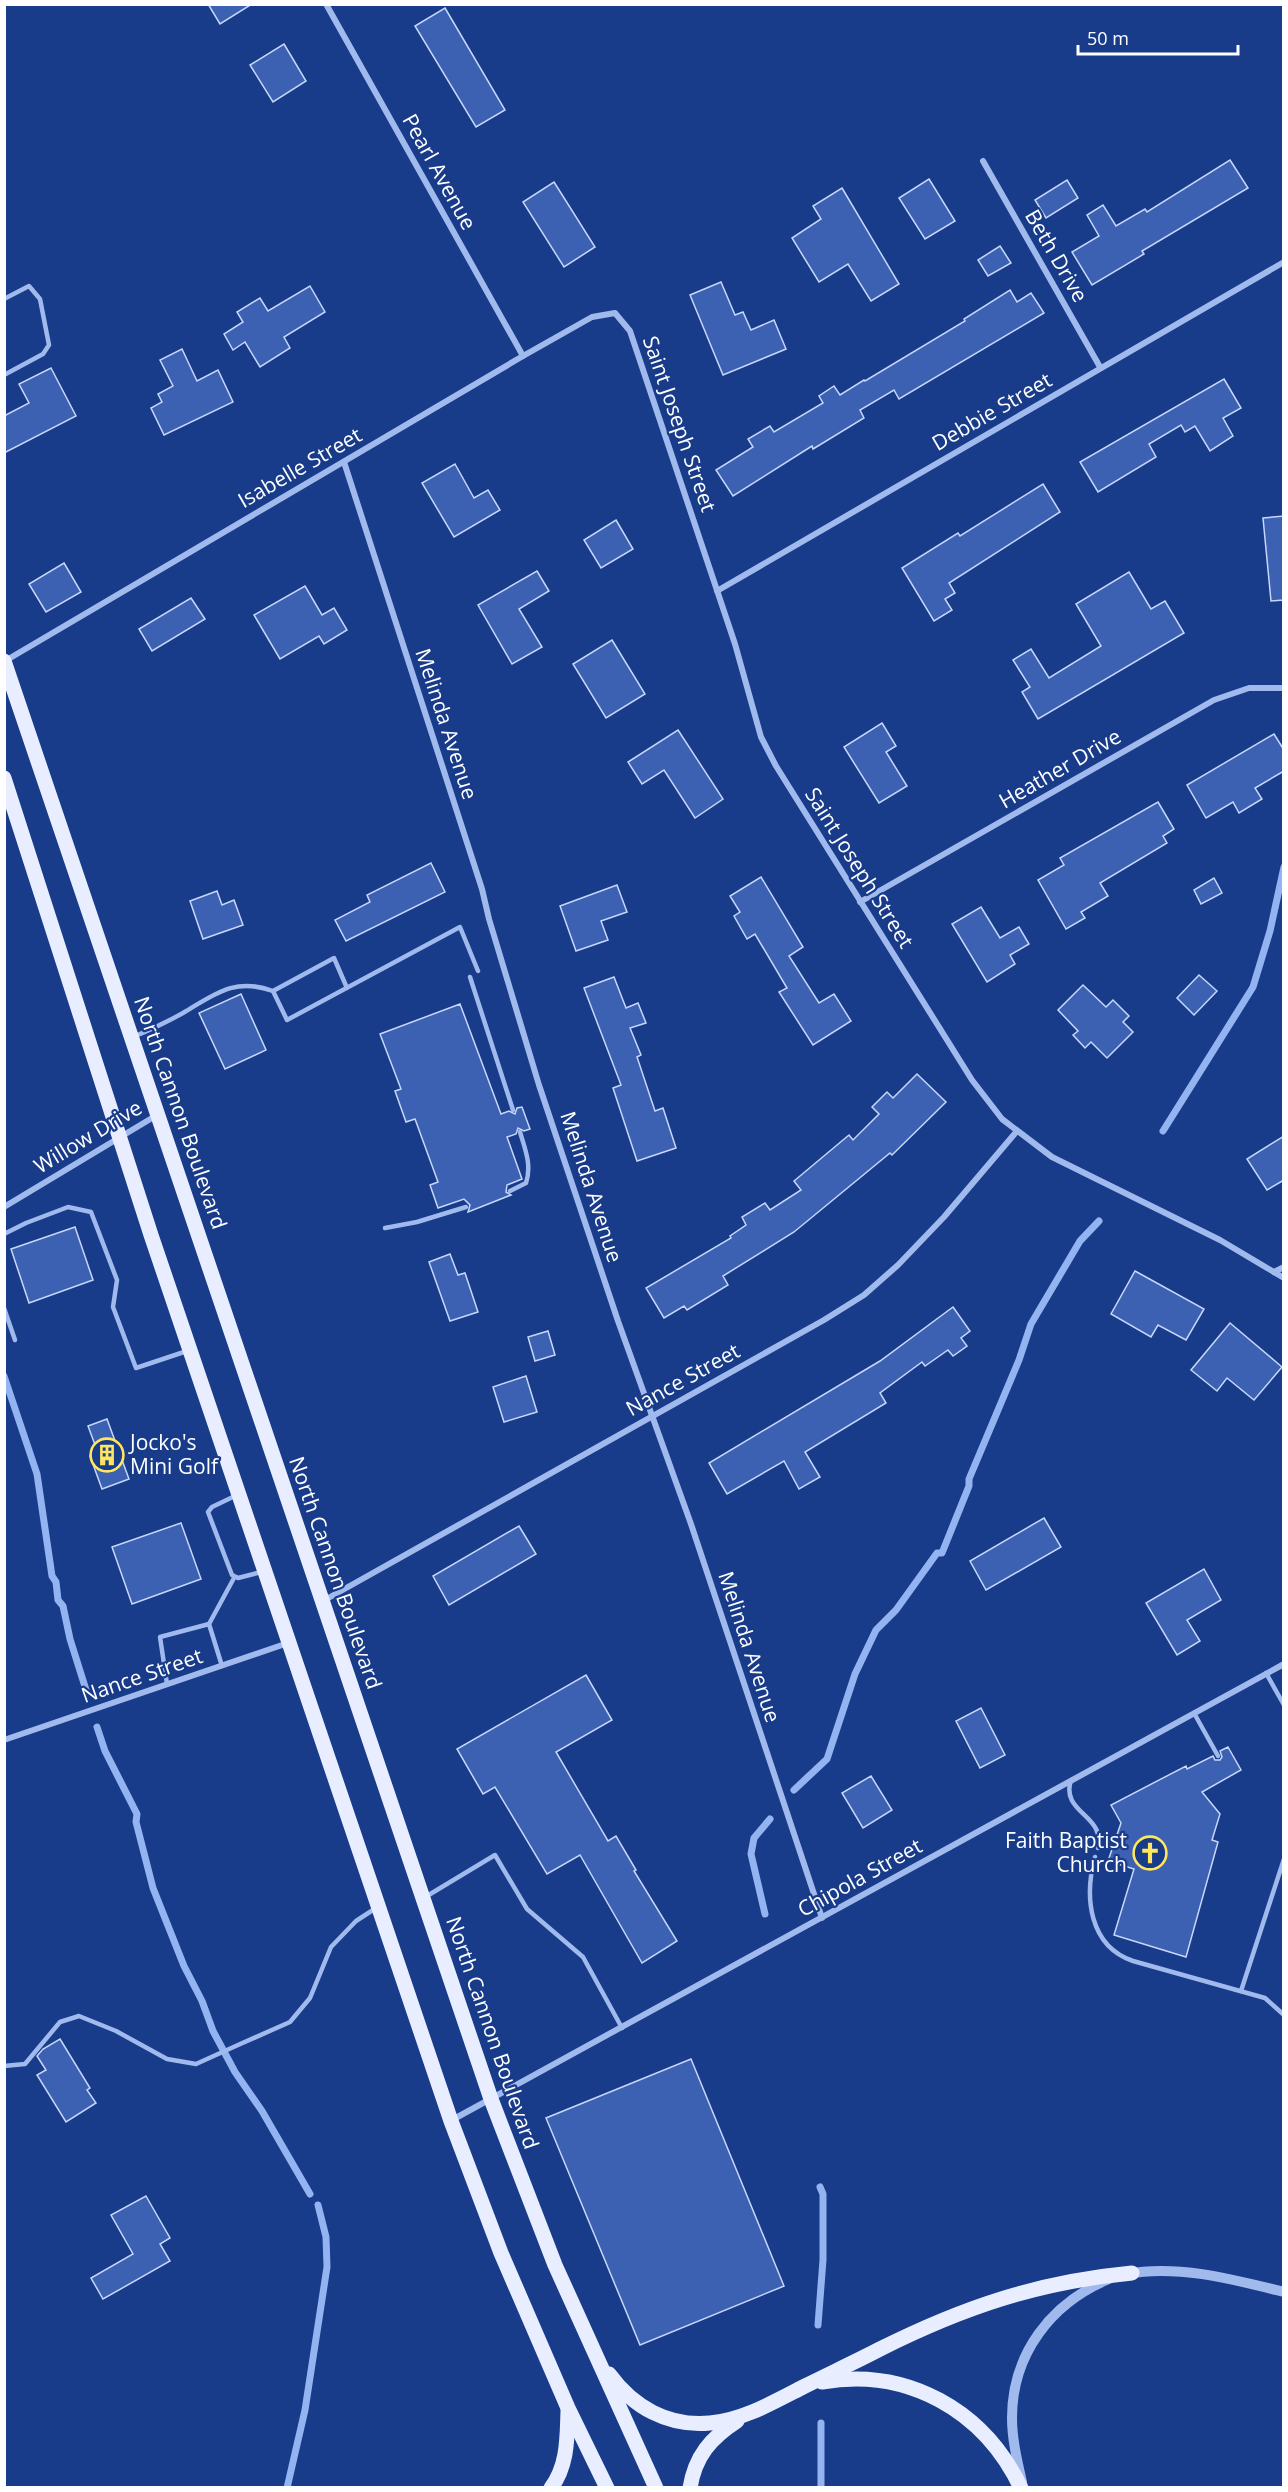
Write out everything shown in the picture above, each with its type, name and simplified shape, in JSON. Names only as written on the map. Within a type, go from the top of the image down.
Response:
[{"type":"main road","name":"North Cannon Boulevard","points":[[4,661],[491,2099],[547,2245],[588,2341],[656,2487]]},
{"type":"main road","points":[[4,778],[151,1235],[451,2121],[501,2253],[568,2408],[607,2487]]},
{"type":"main road","points":[[690,2487],[695,2467],[707,2446],[734,2423],[922,2329],[1004,2297],[1052,2284],[1132,2273]]},
{"type":"main road","points":[[588,2341],[617,2385],[658,2416],[677,2422],[701,2424],[731,2420],[756,2411]]},
{"type":"main road","points":[[802,2388],[830,2381],[865,2379],[898,2383],[924,2392],[943,2402],[976,2426],[1001,2456],[1022,2487]]},
{"type":"main road","points":[[551,2487],[564,2464],[568,2408]]},
{"type":"street","name":"Pearl Avenue","points":[[326,4],[523,356]]},
{"type":"street","name":"Beth Drive","points":[[982,161],[1100,368]]},
{"type":"street","name":"Debbie Street","points":[[717,591],[1284,261]]},
{"type":"street","name":"Isabelle Street","points":[[4,661],[523,356],[592,317],[615,313]]},
{"type":"street","name":"Saint Joseph Street","points":[[615,313],[630,331],[735,644],[761,737],[776,766],[972,1080],[1002,1119],[1052,1157],[1220,1240],[1284,1278]]},
{"type":"street","name":"Melinda Avenue","points":[[344,462],[482,889],[539,1085],[822,1918]]},
{"type":"street","name":"Heather Drive","points":[[860,902],[1214,700],[1249,688],[1284,688]]},
{"type":"street","name":"Willow Drive","points":[[4,1207],[158,1114]]},
{"type":"street","name":"Nance Street","points":[[322,1602],[864,1295],[898,1265],[944,1217],[1017,1131]]},
{"type":"street","points":[[1274,1272],[1284,1267]]},
{"type":"street","name":"Nance Street","points":[[4,1740],[289,1643]]},
{"type":"street","name":"Chipola Street","points":[[451,2121],[1284,1664]]},
{"type":"street","points":[[1022,2487],[1012,2420],[1014,2388],[1026,2353],[1047,2321],[1065,2304],[1099,2284],[1132,2273],[1194,2274],[1235,2279],[1284,2292]]},
{"type":"lane","points":[[4,298],[29,286],[40,299],[49,345],[43,354],[4,375]]},
{"type":"lane","points":[[132,1038],[182,1013],[222,989],[246,985],[259,986],[273,991],[286,1020],[460,927],[478,971]]},
{"type":"lane","points":[[273,991],[334,958],[347,988]]},
{"type":"lane","points":[[470,977],[513,1110]]},
{"type":"lane","points":[[510,1191],[526,1182],[529,1174],[529,1162],[520,1132]]},
{"type":"lane","points":[[4,1234],[26,1222],[68,1207],[91,1212],[117,1280],[113,1307],[136,1368],[191,1350]]},
{"type":"lane","points":[[385,1228],[417,1222],[466,1207]]},
{"type":"lane","points":[[4,1308],[15,1340]]},
{"type":"lane","points":[[234,1578],[208,1512],[212,1507],[240,1494]]},
{"type":"lane","points":[[222,1666],[209,1624],[234,1578],[265,1571]]},
{"type":"lane","points":[[167,1684],[160,1637],[209,1624]]},
{"type":"lane","points":[[1266,1673],[1284,1705]]},
{"type":"lane","points":[[1194,1713],[1218,1756]]},
{"type":"lane","points":[[1071,1780],[1068,1789],[1070,1797],[1098,1830],[1100,1838],[1098,1848]]},
{"type":"lane","points":[[423,1899],[495,1855],[527,1909],[583,1957],[622,2028]]},
{"type":"lane","points":[[1095,1857],[1090,1882],[1090,1906],[1100,1934],[1113,1952],[1133,1961],[1265,1998],[1284,2015]]},
{"type":"lane","points":[[1241,1991],[1284,1859]]},
{"type":"lane","points":[[4,2066],[25,2064],[60,2022],[79,2016],[116,2031],[167,2059],[196,2064],[290,2022],[310,1998],[332,1947],[356,1921],[379,1907]]},
{"type":"building","points":[[208,4],[252,4],[220,24]]},
{"type":"building","points":[[445,8],[505,110],[476,127],[415,26]]},
{"type":"building","points":[[284,44],[306,81],[273,102],[250,65]]},
{"type":"building","points":[[1230,160],[1248,188],[1142,251],[1144,254],[1092,285],[1072,252],[1099,236],[1087,215],[1103,205],[1116,226],[1145,209],[1147,212]]},
{"type":"building","points":[[929,179],[955,221],[925,239],[899,198]]},
{"type":"building","points":[[1067,180],[1078,198],[1046,218],[1035,200]]},
{"type":"building","points":[[554,182],[595,247],[564,267],[523,202]]},
{"type":"building","points":[[842,188],[899,284],[871,301],[848,264],[819,282],[792,238],[821,219],[813,206]]},
{"type":"building","points":[[1000,246],[1011,263],[988,276],[978,260]]},
{"type":"building","points":[[721,282],[735,315],[743,312],[751,330],[774,320],[786,349],[723,375],[690,295]]},
{"type":"building","points":[[310,286],[325,312],[284,337],[290,348],[260,367],[245,342],[233,350],[224,334],[243,322],[237,312],[260,298],[268,311]]},
{"type":"building","points":[[1010,290],[1017,302],[1031,293],[1044,313],[899,399],[894,390],[860,410],[864,418],[813,449],[812,446],[733,496],[716,470],[753,447],[748,439],[770,426],[774,432],[823,403],[819,396],[834,386],[840,395],[865,381],[965,321],[964,319]]},
{"type":"building","points":[[182,349],[197,381],[218,370],[233,402],[164,435],[151,408],[162,402],[158,394],[173,386],[160,360]]},
{"type":"building","points":[[51,368],[76,416],[4,453],[4,416],[29,403],[19,384]]},
{"type":"building","points":[[1224,379],[1241,408],[1223,418],[1233,436],[1210,451],[1195,426],[1185,432],[1181,425],[1149,444],[1156,457],[1098,492],[1080,462]]},
{"type":"building","points":[[455,464],[474,498],[488,490],[500,510],[454,537],[422,483]]},
{"type":"building","points":[[1043,484],[1060,512],[949,583],[955,593],[945,599],[952,610],[934,621],[902,568],[958,533],[960,536]]},
{"type":"building","points":[[1284,516],[1284,600],[1271,601],[1263,518]]},
{"type":"building","points":[[616,520],[633,549],[601,568],[584,540]]},
{"type":"building","points":[[64,563],[81,592],[46,612],[29,584]]},
{"type":"building","points":[[537,571],[549,591],[519,609],[542,647],[512,664],[478,605]]},
{"type":"building","points":[[1129,572],[1151,609],[1165,601],[1184,633],[1038,719],[1022,692],[1030,687],[1013,660],[1031,649],[1049,678],[1101,646],[1076,604]]},
{"type":"building","points":[[305,586],[322,615],[334,608],[347,630],[324,644],[319,636],[280,659],[254,615]]},
{"type":"building","points":[[191,598],[205,619],[152,651],[139,629]]},
{"type":"building","points":[[612,640],[645,694],[606,718],[573,664]]},
{"type":"building","points":[[882,723],[896,746],[886,752],[907,786],[879,803],[844,747]]},
{"type":"building","points":[[678,730],[723,799],[695,818],[664,770],[642,784],[628,762]]},
{"type":"building","points":[[1274,734],[1284,750],[1284,771],[1255,788],[1262,799],[1239,813],[1233,802],[1206,818],[1187,785]]},
{"type":"building","points":[[1158,802],[1174,829],[1163,836],[1167,843],[1100,883],[1108,896],[1081,912],[1085,918],[1066,929],[1038,880],[1064,865],[1060,858]]},
{"type":"building","points":[[431,863],[445,892],[346,941],[335,920],[370,902],[367,895]]},
{"type":"building","points":[[761,877],[803,947],[789,956],[819,1003],[834,994],[851,1021],[813,1045],[779,992],[787,988],[755,934],[747,939],[734,916],[740,912],[730,896]]},
{"type":"building","points":[[1214,878],[1222,893],[1201,904],[1194,890]]},
{"type":"building","points":[[617,885],[627,912],[601,921],[608,940],[576,951],[560,906]]},
{"type":"building","points":[[217,891],[222,905],[234,900],[243,925],[203,939],[190,901]]},
{"type":"building","points":[[981,907],[1000,938],[1019,927],[1029,944],[1010,955],[1015,964],[987,982],[952,924]]},
{"type":"building","points":[[1199,975],[1217,991],[1194,1015],[1177,998]]},
{"type":"building","points":[[614,977],[626,1008],[638,1003],[646,1023],[630,1028],[641,1055],[637,1057],[655,1111],[663,1108],[676,1148],[637,1161],[613,1088],[621,1085],[584,988]]},
{"type":"building","points":[[1083,985],[1106,1007],[1113,1000],[1129,1016],[1123,1022],[1133,1032],[1107,1058],[1091,1042],[1085,1048],[1073,1035],[1078,1031],[1058,1010]]},
{"type":"building","points":[[241,994],[266,1050],[225,1069],[199,1013]]},
{"type":"building","points":[[460,1004],[501,1114],[509,1111],[515,1114],[517,1108],[522,1107],[530,1129],[524,1131],[518,1128],[516,1134],[507,1137],[522,1179],[507,1185],[506,1192],[511,1195],[468,1212],[470,1205],[464,1199],[438,1208],[430,1185],[438,1182],[415,1119],[406,1122],[395,1091],[401,1089],[380,1034]]},
{"type":"building","points":[[917,1074],[946,1102],[892,1155],[890,1153],[794,1232],[723,1276],[728,1285],[687,1310],[684,1306],[664,1318],[646,1288],[731,1238],[730,1236],[746,1225],[742,1217],[765,1203],[770,1210],[801,1190],[794,1181],[849,1135],[853,1140],[879,1114],[872,1107],[887,1092],[893,1098]]},
{"type":"building","points":[[1284,1136],[1284,1180],[1267,1190],[1247,1159]]},
{"type":"building","points":[[75,1227],[93,1280],[29,1303],[11,1249]]},
{"type":"building","points":[[450,1254],[458,1275],[465,1273],[478,1312],[450,1321],[429,1262]]},
{"type":"building","points":[[1135,1271],[1204,1309],[1186,1340],[1158,1325],[1151,1337],[1111,1314]]},
{"type":"building","points":[[953,1307],[970,1331],[961,1338],[967,1346],[953,1356],[948,1350],[925,1366],[922,1362],[880,1393],[886,1403],[805,1452],[820,1477],[799,1489],[784,1461],[727,1494],[709,1463],[880,1361]]},
{"type":"building","points":[[1230,1323],[1282,1367],[1254,1400],[1227,1378],[1217,1391],[1191,1370]]},
{"type":"building","points":[[548,1331],[555,1355],[535,1361],[528,1337]]},
{"type":"building","points":[[526,1376],[537,1412],[504,1422],[493,1387]]},
{"type":"building","name":"Jocko's Mini Golf","points":[[107,1419],[129,1479],[102,1489],[90,1456],[98,1453],[88,1426]]},
{"type":"building","points":[[1044,1518],[1061,1547],[986,1590],[970,1561]]},
{"type":"building","points":[[181,1523],[201,1579],[132,1604],[112,1547]]},
{"type":"building","points":[[519,1526],[536,1554],[449,1605],[433,1576]]},
{"type":"building","points":[[1204,1569],[1221,1600],[1187,1620],[1200,1641],[1177,1655],[1146,1603]]},
{"type":"building","points":[[586,1675],[612,1720],[556,1752],[608,1841],[616,1836],[636,1870],[634,1871],[677,1941],[642,1963],[580,1855],[547,1874],[495,1787],[483,1794],[457,1749]]},
{"type":"building","points":[[981,1708],[1005,1755],[980,1768],[956,1721]]},
{"type":"building","name":"Faith Baptist Church","points":[[1228,1747],[1241,1770],[1202,1792],[1220,1814],[1212,1840],[1218,1842],[1186,1957],[1114,1935],[1134,1869],[1108,1861],[1121,1823],[1111,1805],[1186,1766],[1187,1769],[1213,1756],[1215,1760],[1220,1760],[1222,1757],[1220,1751]]},
{"type":"building","points":[[871,1776],[892,1810],[863,1828],[842,1793]]},
{"type":"building","points":[[60,2039],[90,2088],[87,2090],[96,2103],[66,2122],[37,2075],[46,2070],[37,2056],[43,2049]]},
{"type":"building","points":[[691,2059],[784,2286],[640,2345],[546,2118]]},
{"type":"building","points":[[146,2196],[170,2238],[160,2244],[170,2261],[103,2299],[91,2278],[133,2254],[111,2215]]},
{"type":"waterway","points":[[1163,1131],[1253,987],[1270,931],[1284,867]]},
{"type":"waterway","points":[[794,1790],[827,1759],[855,1674],[876,1630],[896,1610],[937,1553],[942,1553],[969,1486],[969,1479],[1019,1360],[1031,1324],[1080,1241],[1099,1221]]},
{"type":"waterway","points":[[4,1376],[37,1474],[52,1576],[56,1582],[58,1600],[63,1606],[70,1639],[87,1693]]},
{"type":"waterway","points":[[97,1727],[105,1751],[137,1814],[136,1822],[153,1888],[213,2031],[235,2072],[262,2111],[310,2194]]},
{"type":"waterway","points":[[765,1914],[751,1854],[754,1838],[770,1819]]},
{"type":"waterway","points":[[818,2325],[823,2260],[823,2194],[820,2187]]},
{"type":"waterway","points":[[287,2488],[305,2410],[327,2267],[326,2237],[318,2205]]},
{"type":"waterway","points":[[821,2423],[821,2488]]},
{"type":"place","name":"Jocko's Mini Golf","points":[[107,1455]]},
{"type":"place","name":"Faith Baptist Church","points":[[1150,1853]]}]
